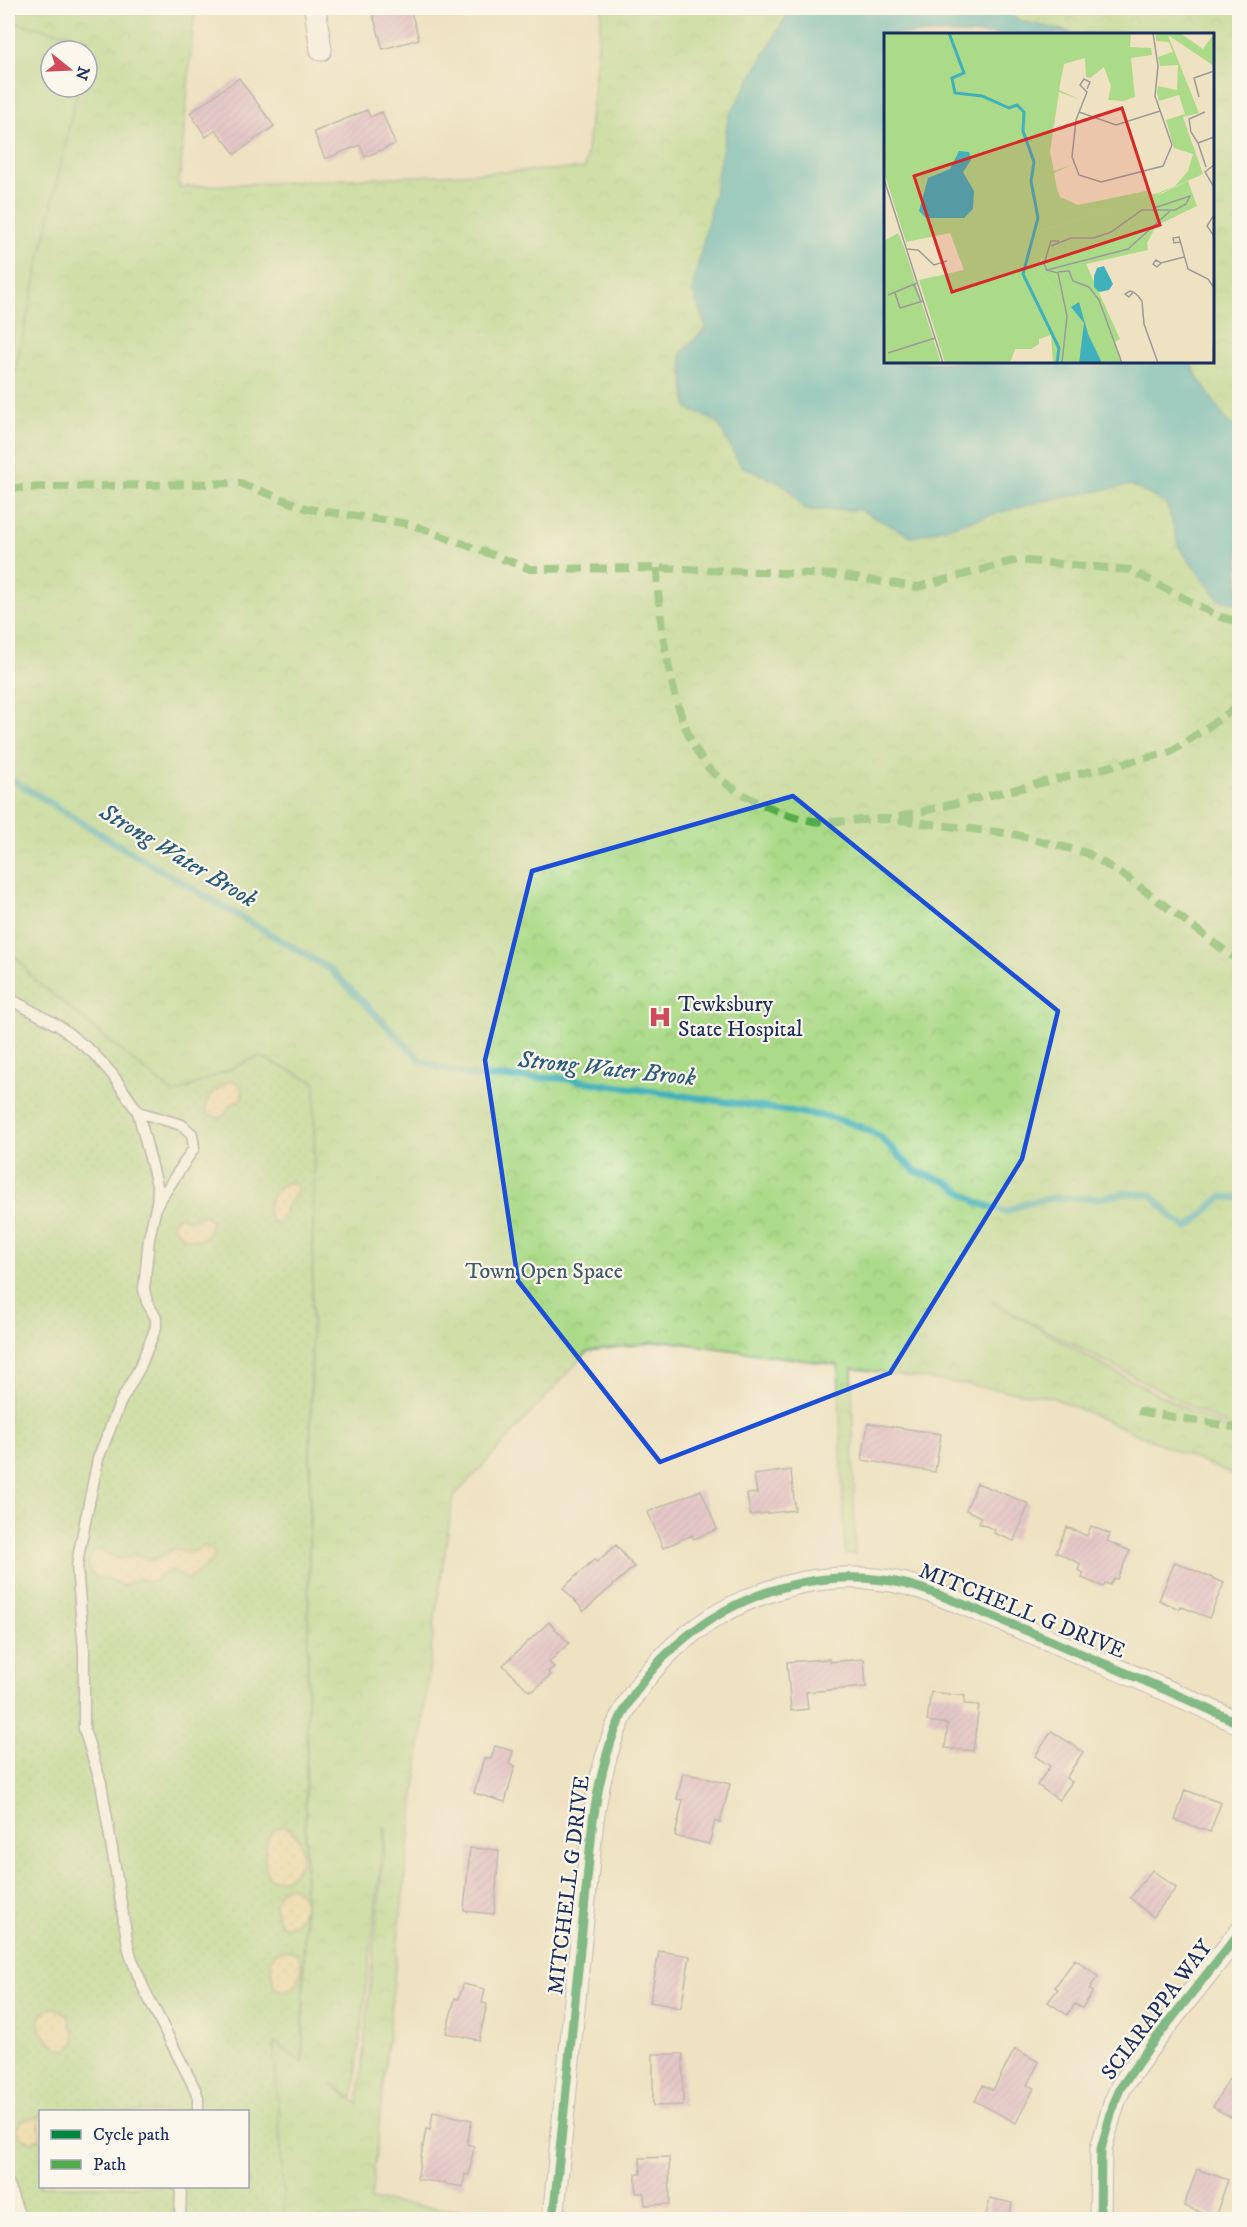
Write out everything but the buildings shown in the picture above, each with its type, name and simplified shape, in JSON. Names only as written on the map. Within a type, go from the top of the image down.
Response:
[{"type":"street","points":[[315,8],[321,50]]},
{"type":"street","name":"MITCHELL G DRIVE","points":[[553,2220],[593,1820],[603,1766],[617,1726],[645,1680],[684,1640],[712,1618],[765,1592],[804,1581],[843,1578],[883,1580],[929,1591],[1022,1628],[1239,1724]]},
{"type":"street","name":"SCIARAPPA WAY","points":[[1100,2220],[1101,2150],[1104,2134],[1121,2087],[1239,1932]]},
{"type":"lane","points":[[8,998],[59,1026],[93,1052],[112,1074],[138,1112],[158,1190],[150,1230],[144,1289],[147,1302],[156,1318],[156,1327],[140,1367],[120,1403],[98,1459],[79,1552],[77,1567],[84,1650],[83,1707],[84,1729],[101,1783],[131,1957],[160,2022],[195,2089],[198,2110]]},
{"type":"lane","points":[[138,1112],[182,1125],[192,1134],[194,1141],[190,1154],[157,1203]]},
{"type":"lane","points":[[8,2184],[21,2220]]},
{"type":"lane","points":[[180,2220],[181,2188]]},
{"type":"highlighted area","points":[[793,796],[1058,1011],[1022,1159],[890,1373],[660,1462],[518,1281],[485,1060],[532,871]]},
{"type":"green space","name":"Tewksbury State Hospital","points":[[8,8],[195,8],[179,187],[585,168],[602,8],[1239,8],[1239,1432],[992,1302],[1119,1374],[1239,1436],[1239,1478],[1051,1397],[852,1368],[855,1554],[845,1554],[838,1365],[666,1341],[588,1351],[453,1498],[434,1626],[371,2200],[528,2219],[285,2219],[274,2042],[303,2063],[315,1082],[259,1056],[174,1094],[34,979],[8,947]],"holes":[[[386,1830],[358,2104],[330,2083],[353,2098]]]},
{"type":"green space","points":[[8,21],[88,39],[39,39],[39,99],[75,99],[15,372],[8,370]]},
{"type":"green space","points":[[8,947],[34,979],[174,1094],[260,1056],[315,1082],[300,2219],[8,2219]]},
{"type":"sand","points":[[230,1080],[240,1086],[242,1098],[229,1106],[220,1118],[209,1115],[205,1109],[207,1101],[213,1093]]},
{"type":"sand","points":[[292,1182],[296,1185],[297,1192],[278,1223],[272,1222],[268,1209],[275,1191]]},
{"type":"sand","points":[[205,1214],[211,1221],[210,1227],[207,1235],[199,1240],[184,1236],[172,1224],[179,1216],[192,1221]]},
{"type":"sand","points":[[204,1546],[215,1553],[213,1560],[189,1579],[171,1570],[154,1581],[139,1578],[124,1586],[109,1579],[97,1578],[88,1569],[90,1556],[100,1549],[116,1559],[136,1555],[153,1560],[173,1549],[193,1552]]},
{"type":"sand","points":[[284,1826],[299,1840],[302,1850],[301,1860],[291,1875],[282,1879],[270,1879],[265,1861],[266,1846],[274,1829]]},
{"type":"sand","points":[[286,1887],[295,1889],[304,1901],[301,1916],[289,1926],[281,1925],[275,1904],[278,1894]]},
{"type":"sand","points":[[287,1950],[297,1953],[301,1970],[296,1984],[292,1989],[286,1991],[273,1985],[271,1960],[277,1952]]},
{"type":"sand","points":[[56,2008],[68,2015],[74,2033],[74,2044],[67,2050],[52,2043],[41,2029],[41,2016],[46,2011]]},
{"type":"sand","points":[[39,2117],[39,2139],[31,2142],[19,2136],[18,2127],[21,2120]]},
{"type":"water","points":[[791,8],[999,8],[1021,21],[1074,33],[884,33],[884,363],[1191,363],[1196,375],[1228,423],[1239,427],[1239,603],[1219,600],[1179,547],[1167,504],[1131,485],[1038,502],[913,537],[860,510],[805,510],[787,486],[741,466],[717,422],[687,408],[681,354],[706,328],[692,290],[729,116]]},
{"type":"waterway","name":"Strong Water Brook","points":[[8,777],[120,846],[330,969],[422,1061],[448,1070],[477,1077],[560,1078],[830,1117],[856,1125],[879,1136],[915,1171],[945,1181],[979,1203],[1006,1212],[1027,1203],[1052,1198],[1101,1198],[1125,1193],[1152,1195],[1173,1218],[1187,1228],[1222,1197],[1240,1198]]},
{"type":"marked path","points":[[8,488],[240,483],[308,509],[410,524],[530,569],[657,568],[836,575],[918,587],[1017,560],[1130,570],[1220,617],[1240,622]]},
{"type":"marked path","points":[[657,568],[664,643],[676,699],[685,725],[694,747],[706,765],[715,775],[740,793],[785,814],[813,821],[890,819],[1013,834],[1087,853],[1128,878],[1240,962]]},
{"type":"marked path","points":[[899,817],[1171,752],[1240,705]]},
{"type":"marked path","points":[[1138,1411],[1240,1428]]},
{"type":"cycle path","points":[[553,2220],[593,1820],[602,1773],[616,1728],[635,1692],[661,1660],[691,1633],[726,1610],[763,1594],[802,1583],[843,1578],[883,1580],[925,1590],[965,1605],[1240,1724]]},
{"type":"cycle path","points":[[1100,2220],[1101,2149],[1121,2087],[1150,2046],[1240,1932]]},
{"type":"place","name":"Tewksbury State Hospital","points":[[660,1017]]},
{"type":"park label","name":"Town Open Space","points":[[544,1271]]}]
